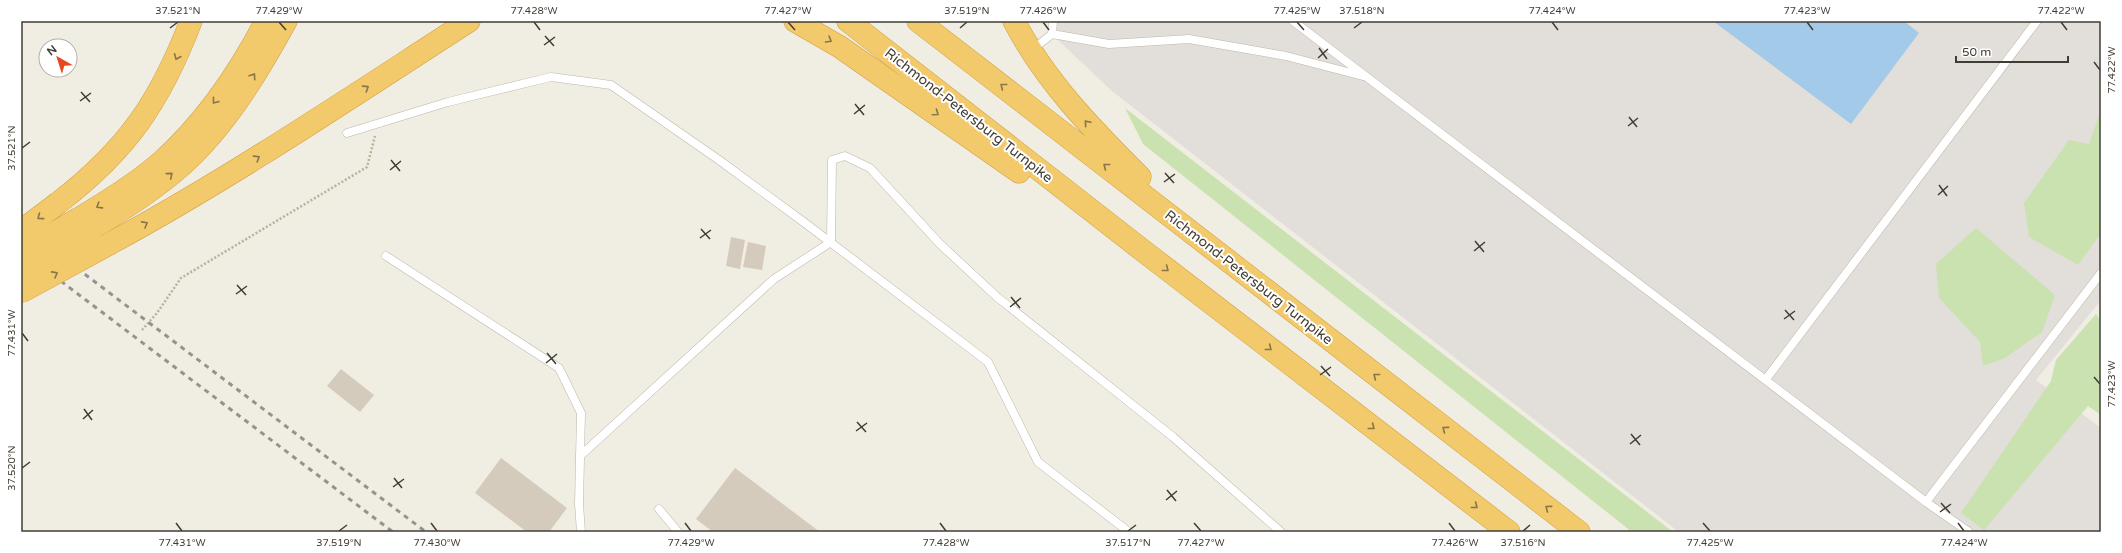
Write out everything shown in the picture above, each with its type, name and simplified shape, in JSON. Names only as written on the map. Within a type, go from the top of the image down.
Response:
[{"type":"highway","points":[[21,231],[82,185],[128,139],[163,86],[176,59],[191,21]]},
{"type":"highway","points":[[21,274],[159,163],[187,136],[238,70],[266,21]]},
{"type":"highway","points":[[21,253],[85,224],[159,185],[201,146],[230,111],[267,57],[286,21]]},
{"type":"highway","points":[[21,292],[188,201],[256,159],[469,21]]},
{"type":"highway","points":[[795,21],[840,47],[1016,170],[1146,253]]},
{"type":"highway","name":"Richmond-Petersburg Turnpike","points":[[848,21],[1146,253],[1509,532]]},
{"type":"highway","name":"Richmond-Petersburg Turnpike","points":[[918,21],[1579,532]]},
{"type":"highway","points":[[1014,21],[1031,51],[1061,93],[1098,136],[1146,183],[1236,266]]},
{"type":"lane","points":[[1031,51],[1052,34],[1053,21]]},
{"type":"lane","points":[[1293,21],[1926,502],[1969,532]]},
{"type":"lane","points":[[1766,379],[2037,21]]},
{"type":"lane","points":[[1052,34],[1109,44],[1189,39],[1286,56],[1366,77]]},
{"type":"lane","points":[[347,133],[448,102],[551,76],[611,85],[719,160],[831,242],[988,362],[1038,462],[1129,532]]},
{"type":"lane","points":[[831,242],[832,160],[845,156],[870,168],[940,244],[997,297],[1173,437],[1281,532]]},
{"type":"lane","points":[[580,456],[774,280],[831,242]]},
{"type":"lane","points":[[386,256],[560,368],[581,413],[579,504],[581,532]]},
{"type":"lane","points":[[1926,502],[2101,273]]},
{"type":"lane","points":[[659,509],[678,532]]},
{"type":"path","points":[[142,330],[157,313],[181,278],[367,167],[378,124]]},
{"type":"shaded area","points":[[1049,21],[2101,21],[2101,300],[2036,380],[2101,428],[2101,532],[1679,532],[1112,91],[1058,40]]},
{"type":"green space","points":[[1125,108],[1673,532],[1632,532],[1143,144]]},
{"type":"green space","points":[[2101,110],[2101,233],[2078,265],[2029,237],[2024,203],[2069,140],[2089,144]]},
{"type":"green space","points":[[1976,228],[2055,295],[2042,332],[2005,358],[1983,366],[1980,342],[1939,298],[1936,264]]},
{"type":"green space","points":[[2096,314],[2101,322],[2101,415],[2088,406],[1984,530],[1961,513],[2051,381],[2056,360]]},
{"type":"water","points":[[1713,21],[1904,21],[1919,33],[1851,124]]},
{"type":"building","points":[[731,237],[745,240],[740,269],[726,266]]},
{"type":"building","points":[[748,242],[766,246],[762,270],[743,267]]},
{"type":"building","points":[[341,369],[374,395],[360,412],[327,386]]},
{"type":"building","points":[[501,458],[567,508],[549,532],[527,532],[475,493]]},
{"type":"building","points":[[735,468],[820,532],[713,532],[696,519]]},
{"type":"railway","points":[[21,226],[426,532]]},
{"type":"railway","points":[[21,251],[393,532]]}]
